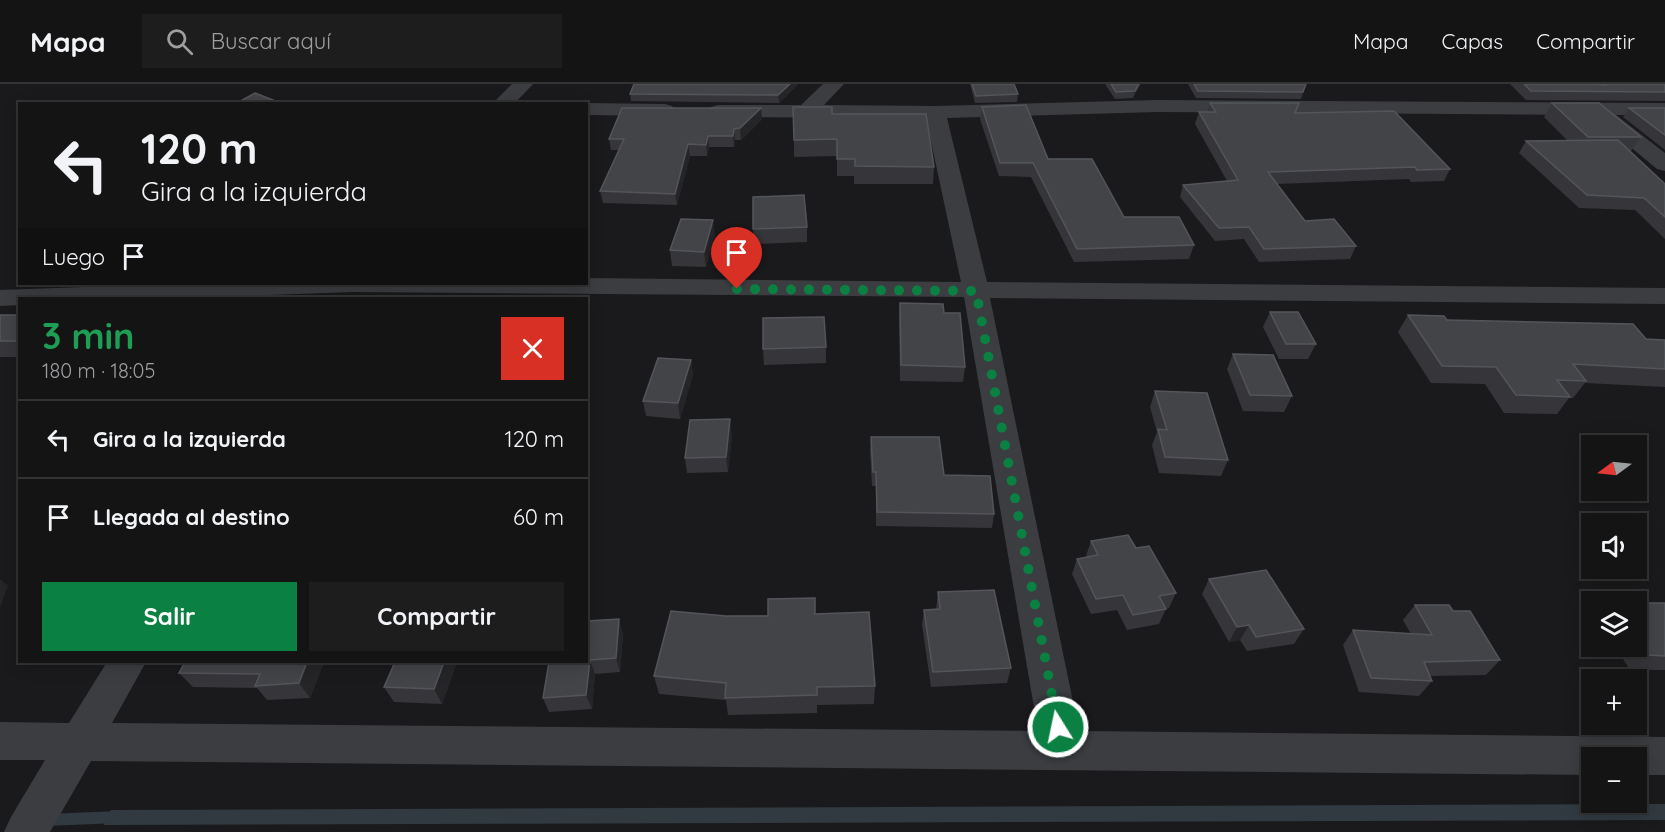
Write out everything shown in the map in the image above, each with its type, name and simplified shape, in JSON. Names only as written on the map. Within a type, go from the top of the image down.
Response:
[{"type":"street","points":[[504,102],[523,84]]},
{"type":"street","points":[[806,112],[834,84]]},
{"type":"street","points":[[1157,106],[1167,84]]},
{"type":"street","points":[[702,111],[935,112],[1482,101],[1596,109],[1665,109]]},
{"type":"street","points":[[588,109],[679,110]]},
{"type":"street","points":[[1596,109],[1665,164]]},
{"type":"street","points":[[935,112],[976,291],[1062,750]]},
{"type":"street","points":[[39,297],[351,289],[1665,296]]},
{"type":"street","points":[[0,298],[18,298]]},
{"type":"street","points":[[26,832],[127,663]]},
{"type":"street","points":[[0,741],[1665,756]]},
{"type":"shaded area","points":[[1581,804],[1581,813],[1647,813],[1647,804],[1665,804],[1665,820],[104,825],[111,810]]},
{"type":"building","points":[[634,84],[790,84],[778,95],[630,94]]},
{"type":"building","points":[[972,84],[1014,84],[1018,94],[976,96]]},
{"type":"building","points":[[1111,84],[1139,84],[1135,91],[1116,92]]},
{"type":"building","points":[[1194,84],[1306,84],[1303,92],[1198,91]]},
{"type":"building","points":[[1524,84],[1665,84],[1665,92],[1531,91]]},
{"type":"building","points":[[255,93],[278,102],[239,102]]},
{"type":"building","points":[[1210,103],[1299,103],[1295,113],[1394,111],[1450,169],[1417,170],[1415,167],[1268,172],[1305,221],[1334,219],[1356,246],[1264,249],[1249,227],[1219,228],[1183,185],[1238,180],[1199,112],[1216,112]]},
{"type":"building","points":[[1552,103],[1599,103],[1641,137],[1588,137]]},
{"type":"building","points":[[1026,105],[1048,159],[1092,159],[1124,217],[1179,217],[1194,245],[1077,249],[1033,163],[1000,163],[982,107]]},
{"type":"building","points":[[793,107],[832,107],[832,114],[926,114],[934,167],[855,166],[855,159],[837,159],[837,139],[794,140]]},
{"type":"building","points":[[622,108],[761,108],[740,128],[734,129],[733,136],[708,136],[706,145],[688,144],[675,194],[600,191],[624,139],[609,139]]},
{"type":"building","points":[[1629,108],[1665,108],[1665,135]]},
{"type":"building","points":[[1618,140],[1665,184],[1665,217],[1644,198],[1587,195],[1526,141]]},
{"type":"building","points":[[804,195],[807,227],[753,229],[753,197]]},
{"type":"building","points":[[681,219],[713,220],[704,252],[670,250]]},
{"type":"building","points":[[900,303],[943,304],[944,313],[960,313],[965,367],[901,365]]},
{"type":"building","points":[[1270,312],[1298,312],[1316,344],[1286,344]]},
{"type":"building","points":[[0,315],[18,315],[18,341],[0,341]]},
{"type":"building","points":[[1408,315],[1444,316],[1447,320],[1633,324],[1646,339],[1665,340],[1665,369],[1573,364],[1586,381],[1557,380],[1570,397],[1516,395],[1496,367],[1442,366]]},
{"type":"building","points":[[824,317],[826,347],[763,349],[763,318]]},
{"type":"building","points":[[1233,354],[1273,355],[1292,396],[1250,395]]},
{"type":"building","points":[[658,358],[691,360],[678,403],[643,401]]},
{"type":"building","points":[[1155,391],[1207,393],[1228,460],[1165,457],[1158,429],[1167,430]]},
{"type":"building","points":[[730,419],[726,457],[685,458],[690,420]]},
{"type":"building","points":[[871,437],[939,437],[944,475],[990,476],[994,514],[877,512],[876,472],[873,472]]},
{"type":"building","points":[[1128,535],[1136,548],[1149,546],[1176,593],[1159,596],[1166,609],[1133,615],[1123,595],[1096,599],[1077,559],[1098,555],[1091,541]]},
{"type":"building","points":[[1266,570],[1304,629],[1256,637],[1249,625],[1237,627],[1209,579]]},
{"type":"building","points":[[994,590],[1011,668],[933,672],[924,610],[940,609],[938,592]]},
{"type":"building","points":[[815,598],[815,614],[869,612],[875,686],[817,687],[817,695],[725,698],[726,683],[654,676],[671,611],[726,616],[768,616],[768,599]]},
{"type":"building","points":[[1647,603],[1665,603],[1665,656],[1647,655]]},
{"type":"building","points":[[1415,605],[1449,605],[1453,611],[1470,611],[1500,660],[1424,662],[1432,681],[1371,678],[1353,630],[1432,635]]},
{"type":"building","points":[[619,619],[616,658],[590,660],[586,695],[543,698],[549,663],[588,663],[588,621]]},
{"type":"building","points":[[184,663],[307,663],[299,683],[255,686],[260,674],[179,673]]},
{"type":"building","points":[[395,663],[444,663],[434,689],[384,687]]},
{"type":"waterway","points":[[47,820],[118,817]]},
{"type":"route","points":[[737,289],[976,291],[1058,727]]}]
